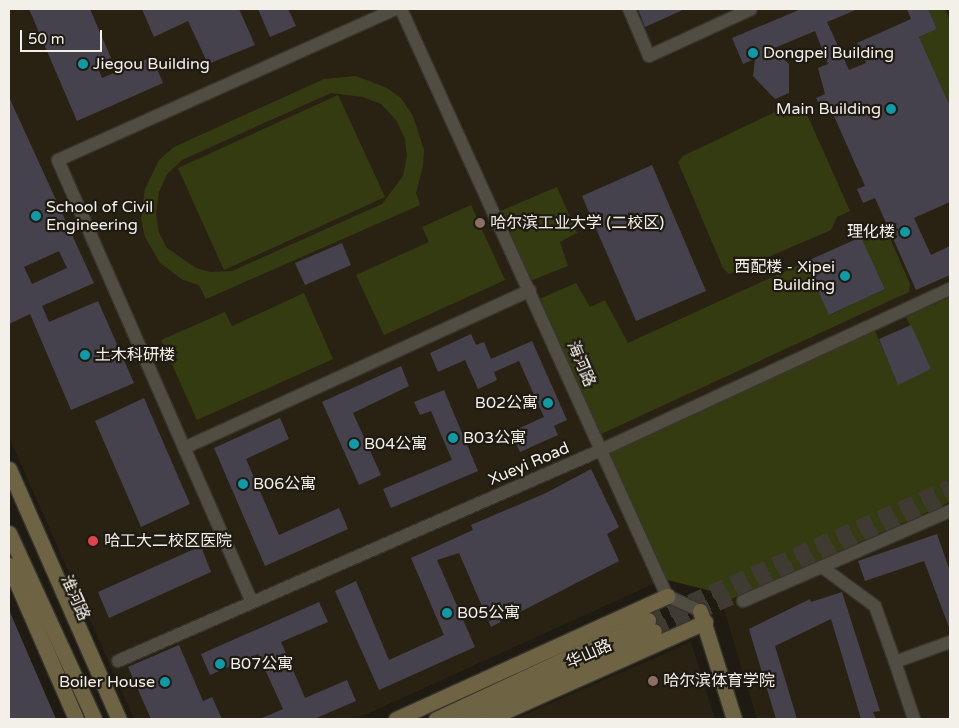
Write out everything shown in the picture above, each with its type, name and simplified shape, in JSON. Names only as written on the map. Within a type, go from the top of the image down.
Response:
[{"type":"main road","points":[[9,469],[118,719]]},
{"type":"main road","name":"淮河路","points":[[9,490],[110,719]]},
{"type":"main road","name":"淮河路","points":[[9,533],[94,719]]},
{"type":"main road","points":[[9,565],[76,719]]},
{"type":"main road","points":[[396,719],[667,596]]},
{"type":"main road","points":[[702,616],[734,719]]},
{"type":"main road","name":"华山路","points":[[488,719],[702,616]]},
{"type":"main road","name":"华山路","points":[[436,719],[651,625],[462,719]]},
{"type":"street","points":[[251,600],[58,160],[395,9]]},
{"type":"street","name":"海河路","points":[[400,9],[530,290],[599,452],[667,596]]},
{"type":"street","points":[[629,9],[650,56],[751,9]]},
{"type":"street","name":"Xueyi Road","points":[[118,660],[251,600],[599,452],[950,289]]},
{"type":"street","points":[[184,448],[530,290]]},
{"type":"street","points":[[744,601],[950,511]]},
{"type":"street","points":[[822,567],[875,606],[914,719]]},
{"type":"street","points":[[667,596],[702,616]]},
{"type":"street","points":[[894,662],[950,642]]},
{"type":"shaded area","name":"哈尔滨工业大学 (二校区)","points":[[9,9],[950,9],[950,719],[757,719],[719,593],[664,579],[356,719],[134,719],[9,437]]},
{"type":"shaded area","name":"哈尔滨体育学院","points":[[691,642],[715,719],[515,719]]},
{"type":"green space","points":[[928,9],[945,9],[950,20],[950,106],[919,37],[937,29]]},
{"type":"green space","points":[[356,76],[387,88],[401,98],[413,116],[424,150],[423,166],[416,193],[420,205],[206,299],[199,285],[183,280],[160,263],[145,237],[141,218],[145,189],[159,160],[174,147],[324,79]],"holes":[[[331,93],[363,97],[381,104],[396,120],[405,139],[407,156],[403,176],[382,204],[232,271],[210,272],[196,268],[167,248],[159,233],[156,215],[159,192],[167,174],[182,160]]]},
{"type":"green space","points":[[338,95],[385,197],[224,270],[178,168]]},
{"type":"green space","points":[[805,110],[850,211],[837,217],[831,230],[729,274],[723,268],[678,162],[683,156],[777,111],[792,116]]},
{"type":"green space","points":[[557,187],[577,233],[560,242],[568,266],[530,281],[498,212]]},
{"type":"green space","points":[[471,205],[505,280],[384,335],[356,275],[429,242],[422,227]]},
{"type":"green space","points":[[885,227],[910,284],[909,292],[599,435],[537,300],[576,283],[590,307],[605,300],[628,343],[805,262],[830,315],[885,289],[861,237]]},
{"type":"green space","points":[[304,293],[333,359],[197,420],[161,340],[225,312],[232,326]]},
{"type":"green space","points":[[950,297],[950,502],[722,603],[719,593],[664,579],[607,451],[875,331],[898,384],[931,369],[906,317]]},
{"type":"building","name":"Jiegou Building","points":[[29,9],[90,9],[111,58],[97,65],[102,78],[152,57],[163,83],[77,121]]},
{"type":"building","points":[[142,9],[239,9],[255,45],[208,64],[188,21],[154,37]]},
{"type":"building","points":[[258,9],[288,9],[296,26],[270,37]]},
{"type":"building","points":[[638,9],[685,9],[645,27]]},
{"type":"building","name":"Main Building","points":[[801,9],[858,9],[827,22],[849,70],[866,63],[857,43],[911,19],[907,9],[928,9],[937,29],[919,37],[950,106],[950,202],[914,218],[931,255],[950,246],[950,275],[916,290],[875,198],[863,203],[857,189],[865,186],[830,107],[822,111],[816,98],[825,94],[818,68],[828,64],[815,31],[772,49],[789,64],[789,93],[775,99],[753,76],[755,59],[743,64],[732,38]]},
{"type":"building","points":[[9,97],[94,283],[42,306],[49,322],[98,301],[134,383],[71,410],[30,314],[9,324]],"holes":[[[59,251],[67,268],[32,284],[24,267]]]},
{"type":"building","points":[[652,165],[706,291],[636,321],[582,196]]},
{"type":"building","name":"西配楼 - Xipei Building","points":[[861,237],[885,289],[829,315],[805,262]]},
{"type":"building","points":[[342,243],[351,265],[305,285],[295,263]]},
{"type":"building","points":[[911,325],[931,369],[898,385],[879,339]]},
{"type":"building","name":"B02公寓","points":[[471,334],[476,345],[484,342],[491,359],[532,341],[567,420],[554,426],[558,435],[520,452],[511,432],[544,417],[519,361],[494,372],[497,380],[478,389],[465,360],[438,372],[430,353]]},
{"type":"building","name":"B04公寓","points":[[401,366],[409,386],[353,413],[381,475],[359,485],[322,402]]},
{"type":"building","name":"B03公寓","points":[[444,390],[478,471],[391,508],[383,489],[452,460],[431,411],[420,415],[414,402]]},
{"type":"building","points":[[144,398],[190,504],[141,527],[95,421]]},
{"type":"building","name":"B06公寓","points":[[280,418],[289,439],[246,459],[279,535],[339,508],[348,529],[265,566],[214,448]]},
{"type":"building","points":[[591,469],[619,527],[607,534],[619,561],[491,627],[459,553],[437,560],[475,647],[379,690],[335,591],[356,581],[389,660],[444,635],[411,558],[473,530],[471,525],[546,493]]},
{"type":"building","points":[[937,534],[950,571],[949,627],[924,561],[865,581],[858,561]]},
{"type":"building","points":[[201,546],[211,572],[109,618],[98,592]]},
{"type":"building","points":[[842,592],[880,711],[873,712],[876,719],[861,719],[831,619],[775,646],[797,719],[776,719],[749,629],[810,599],[811,602]]},
{"type":"building","name":"B07公寓","points":[[319,602],[328,622],[281,642],[305,698],[347,680],[356,701],[314,719],[260,719],[283,709],[258,654],[210,675],[201,654]]},
{"type":"building","points":[[9,610],[56,719],[9,719]]},
{"type":"building","name":"Boiler House","points":[[179,645],[203,701],[212,697],[222,719],[151,719],[128,667]]},
{"type":"tunnel","points":[[648,620],[950,487]]},
{"type":"tunnel","points":[[654,631],[950,501]]},
{"type":"place","name":"Dongpei Building","points":[[753,53]]},
{"type":"place","name":"Jiegou Building","points":[[83,64]]},
{"type":"place","name":"Main Building","points":[[891,109]]},
{"type":"place","name":"School of Civil Engineering","points":[[36,216]]},
{"type":"place","name":"哈尔滨工业大学 (二校区)","points":[[480,223]]},
{"type":"place","name":"理化楼","points":[[905,232]]},
{"type":"place","name":"西配楼 - Xipei Building","points":[[845,276]]},
{"type":"place","name":"土木科研楼","points":[[85,355]]},
{"type":"place","name":"B02公寓","points":[[548,403]]},
{"type":"place","name":"B03公寓","points":[[453,438]]},
{"type":"place","name":"B04公寓","points":[[354,444]]},
{"type":"place","name":"B06公寓","points":[[243,484]]},
{"type":"place","name":"哈工大二校区医院","points":[[93,541]]},
{"type":"place","name":"B05公寓","points":[[447,613]]},
{"type":"place","name":"B07公寓","points":[[220,664]]},
{"type":"place","name":"哈尔滨体育学院","points":[[653,681]]},
{"type":"place","name":"Boiler House","points":[[165,682]]}]
